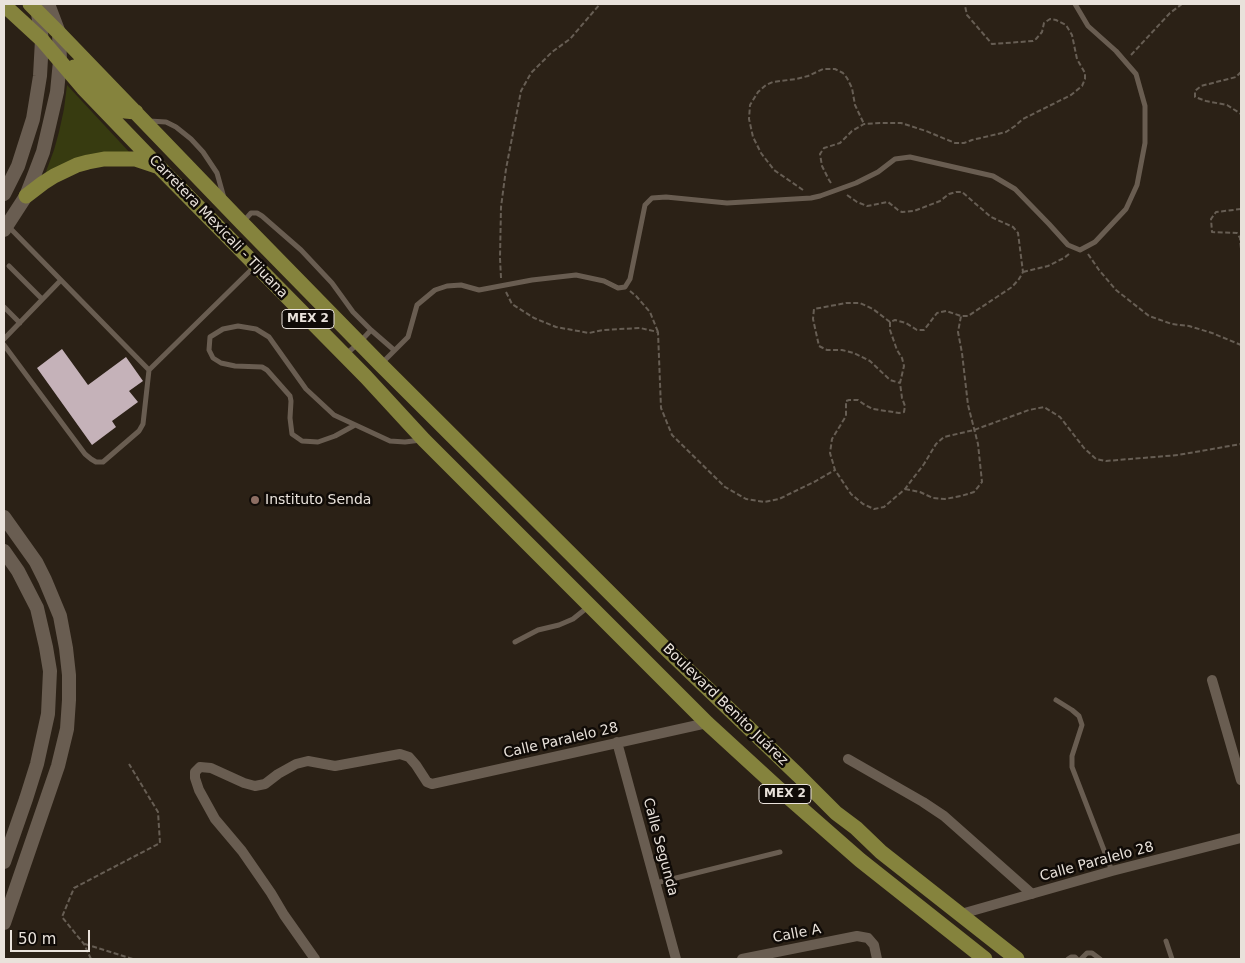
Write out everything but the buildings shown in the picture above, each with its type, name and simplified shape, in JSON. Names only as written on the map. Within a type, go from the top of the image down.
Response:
[{"type":"main road","points":[[9,4],[26,19],[32,17],[37,6]]},
{"type":"main road","name":"Carretera Mexicali - Tijuana","points":[[4,5],[42,40],[83,88],[366,377],[424,440],[560,574]]},
{"type":"main road","points":[[4,194],[18,166],[33,119],[40,76],[42,40],[37,6]]},
{"type":"main road","name":"Carretera Mexicali - Tijuana","points":[[37,6],[59,33],[242,223],[576,560]]},
{"type":"main road","points":[[5,225],[26,196],[43,152],[63,64],[59,33]]},
{"type":"main road","points":[[63,64],[81,70],[115,106],[140,116]]},
{"type":"main road","points":[[26,196],[54,176],[88,162],[104,159],[135,159],[159,167]]},
{"type":"main road","points":[[4,517],[36,562],[46,580],[60,616],[69,675],[69,700],[67,729],[58,766],[4,923]]},
{"type":"main road","points":[[4,551],[18,571],[37,608],[50,671],[48,714],[37,764],[4,862]]},
{"type":"main road","name":"Boulevard Benito Juárez","points":[[576,560],[836,813],[856,828],[881,852],[1018,959]]},
{"type":"main road","name":"Boulevard Benito Juárez","points":[[560,574],[707,723],[779,789],[860,860],[985,959]]},
{"type":"main road","points":[[828,832],[837,829],[883,865],[911,875]]},
{"type":"street","points":[[1212,680],[1241,780]]},
{"type":"street","name":"Calle Paralelo 28","points":[[315,959],[242,851],[215,819],[199,790],[195,778],[196,772],[200,767],[211,768],[255,786],[265,784],[296,764],[308,761],[335,766],[400,754],[409,757],[423,778],[432,784],[707,723]]},
{"type":"street","name":"Calle Segunda","points":[[617,742],[676,959]]},
{"type":"street","points":[[848,759],[944,816],[1032,894]]},
{"type":"street","name":"Calle Paralelo 28","points":[[961,914],[1112,871],[1241,838]]},
{"type":"street","name":"Calle A","points":[[742,959],[857,936],[868,938],[874,945],[877,959]]},
{"type":"lane","points":[[380,364],[408,337],[416,305],[434,290],[447,286],[461,285],[479,290],[576,275],[604,281],[618,288],[625,287],[630,278],[645,205],[652,198],[666,197],[727,203],[811,198],[856,183],[878,172],[895,159],[910,156],[993,176],[1015,189],[1068,245],[1080,250],[1095,242],[1126,208],[1138,185],[1145,143],[1145,106],[1136,74],[1088,26],[1075,4]]},
{"type":"lane","points":[[140,116],[166,122],[176,127],[203,152],[217,173],[226,206]]},
{"type":"lane","points":[[242,223],[251,213],[257,213],[262,216],[301,250],[332,283],[353,312],[394,350]]},
{"type":"lane","points":[[5,225],[149,370]]},
{"type":"lane","points":[[9,266],[42,299]]},
{"type":"lane","points":[[4,345],[85,454],[96,462],[103,462],[139,431],[143,424],[149,370],[256,266]]},
{"type":"lane","points":[[4,339],[60,280]]},
{"type":"lane","points":[[4,307],[20,323]]},
{"type":"lane","points":[[355,425],[335,436],[318,442],[302,441],[292,434],[290,396],[267,370],[262,367],[235,366],[213,358],[209,350],[210,337],[223,329],[238,326],[256,330],[269,337],[306,389],[334,416],[355,425],[390,441],[424,440]]},
{"type":"lane","points":[[344,356],[371,330]]},
{"type":"lane","points":[[515,642],[538,630],[559,626],[573,619],[590,605]]},
{"type":"lane","points":[[1056,700],[1079,716],[1082,725],[1072,756],[1072,767],[1112,871]]},
{"type":"lane","points":[[656,883],[780,852]]},
{"type":"lane","points":[[1166,941],[1172,959]]},
{"type":"lane","points":[[1068,959],[1071,957],[1079,959],[1087,953],[1092,953],[1100,959]]},
{"type":"path","points":[[600,4],[570,39],[552,52],[531,73],[521,91],[501,207],[500,258],[502,285],[512,304],[534,318],[556,327],[589,333],[603,330],[640,328],[658,332]]},
{"type":"path","points":[[890,322],[895,320],[906,323],[917,330],[924,330],[937,313],[946,311],[961,316],[968,316],[1012,287],[1019,280],[1023,272],[1018,233],[1013,227],[991,217],[962,192],[949,194],[940,202],[902,212],[888,202],[867,206],[857,202],[829,180],[822,166],[820,154],[824,148],[840,143],[852,131],[864,124],[901,123],[955,143],[964,143],[1006,132],[1023,119],[1071,95],[1082,86],[1085,79],[1085,73],[1077,59],[1072,35],[1066,25],[1050,19],[1044,23],[1042,32],[1033,41],[992,44],[967,15],[966,4]]},
{"type":"path","points":[[1125,62],[1144,40],[1182,4]]},
{"type":"path","points":[[811,198],[803,190],[774,170],[761,153],[753,137],[749,119],[750,105],[758,92],[773,82],[808,76],[823,69],[835,69],[843,72],[847,78],[852,88],[855,105],[864,124]]},
{"type":"path","points":[[1241,72],[1236,77],[1201,86],[1195,91],[1195,97],[1226,105],[1241,114]]},
{"type":"path","points":[[1241,209],[1216,212],[1211,219],[1212,232],[1237,233],[1240,238],[1241,249]]},
{"type":"path","points":[[1085,247],[1099,270],[1116,290],[1149,316],[1172,324],[1212,332],[1241,345]]},
{"type":"path","points":[[1023,272],[1048,266],[1076,249]]},
{"type":"path","points":[[625,287],[650,312],[658,332],[661,408],[672,435],[725,487],[746,499],[764,502],[779,500],[835,470]]},
{"type":"path","points":[[890,322],[873,309],[860,303],[846,303],[814,309],[813,320],[819,346],[826,350],[842,350],[870,361],[890,380],[900,383]]},
{"type":"path","points":[[905,489],[920,492],[933,498],[945,499],[974,492],[982,482],[978,444],[968,405],[958,332],[961,316]]},
{"type":"path","points":[[890,322],[890,330],[904,366],[900,383],[905,406],[904,412],[898,413],[873,409],[858,400],[849,400],[846,402],[846,416],[832,439],[830,453],[835,470],[851,494],[863,504],[874,508],[884,507],[905,489],[936,444],[944,437],[974,430],[1029,410],[1044,407],[1060,416],[1084,448],[1096,459],[1106,461],[1178,454],[1241,444]]},
{"type":"path","points":[[90,959],[84,944],[62,917],[74,888],[160,843],[158,812],[129,764]]},
{"type":"path","points":[[84,944],[133,959]]},
{"type":"green space","points":[[67,85],[131,154],[44,177],[59,132]]},
{"type":"place","name":"Instituto Senda","points":[[255,500]]}]
